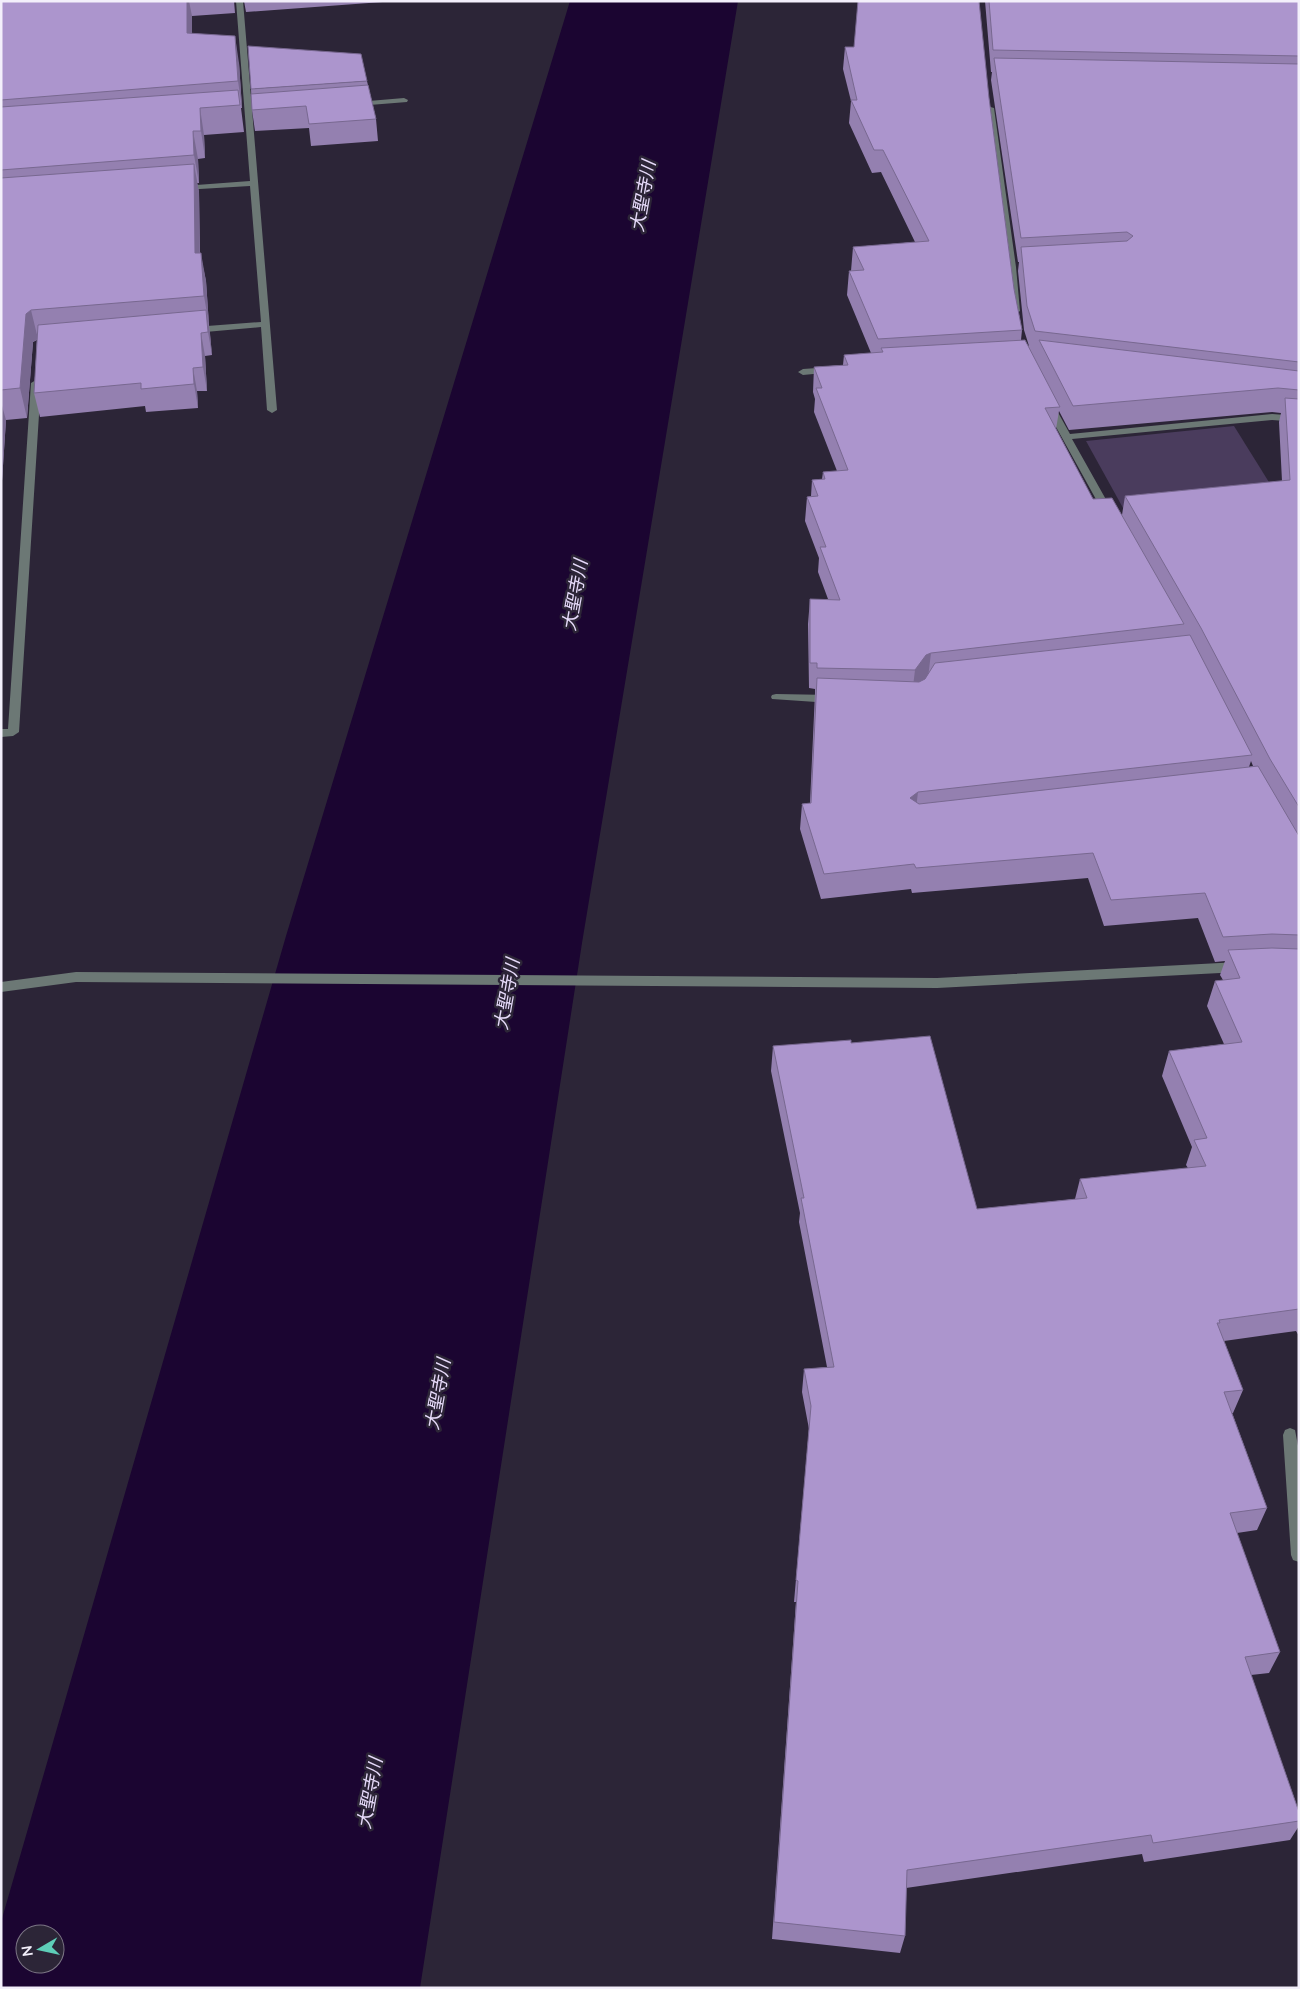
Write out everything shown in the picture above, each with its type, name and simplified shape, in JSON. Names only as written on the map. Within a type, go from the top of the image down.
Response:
[{"type":"street","points":[[239,1],[272,410]]},
{"type":"street","points":[[988,95],[1017,266],[1017,321]]},
{"type":"street","points":[[346,105],[404,100]]},
{"type":"street","points":[[239,113],[259,111]]},
{"type":"street","points":[[175,189],[253,183]]},
{"type":"street","points":[[187,330],[266,324]]},
{"type":"street","points":[[804,372],[842,369]]},
{"type":"street","points":[[1,733],[13,732],[36,374]]},
{"type":"street","points":[[1044,394],[1066,438],[1115,524]]},
{"type":"street","points":[[1066,438],[1272,417],[1299,419]]},
{"type":"street","points":[[776,697],[843,699]]},
{"type":"street","points":[[1,987],[76,977],[937,983],[1254,967]]},
{"type":"street","points":[[1290,1434],[1299,1555]]},
{"type":"shaded area","points":[[1234,426],[1282,503],[1128,517],[1086,441]]},
{"type":"water","name":"大聖寺川","points":[[570,1],[738,1],[582,943],[420,1988],[1,1988],[1,1922],[286,936]]},
{"type":"building","points":[[1,1],[187,1],[187,33],[235,36],[238,81],[1,100]]},
{"type":"building","points":[[858,1],[979,1],[989,98],[1014,289],[1022,330],[878,339],[849,271],[864,270],[853,247],[929,241],[883,150],[874,150],[851,100],[857,100],[845,47],[854,47]]},
{"type":"building","points":[[989,1],[1299,1],[1299,56],[993,50]]},
{"type":"building","points":[[248,46],[361,54],[367,81],[251,89]]},
{"type":"building","points":[[994,58],[1299,64],[1299,362],[1035,331],[1027,306],[1021,247],[1127,241],[1133,236],[1127,232],[1021,238]]},
{"type":"building","points":[[368,85],[376,119],[309,124],[306,106],[252,110],[251,94]]},
{"type":"building","points":[[238,90],[240,105],[200,108],[201,131],[193,131],[194,155],[1,170],[1,107]]},
{"type":"building","points":[[194,164],[195,253],[201,253],[204,296],[31,310],[26,314],[20,388],[1,390],[1,178]]},
{"type":"building","points":[[206,310],[208,332],[201,333],[203,367],[193,368],[194,384],[141,389],[141,383],[34,393],[38,325]]},
{"type":"building","points":[[1025,340],[1060,407],[1045,408],[1093,499],[1112,498],[1184,624],[931,653],[926,655],[915,670],[817,668],[817,663],[810,663],[810,599],[840,600],[820,547],[826,547],[807,497],[818,496],[812,480],[825,479],[823,472],[848,470],[816,388],[822,388],[814,367],[848,365],[844,355],[883,352],[881,348]]},
{"type":"building","points":[[1039,340],[1299,371],[1299,390],[1278,388],[1073,406]]},
{"type":"building","points":[[1285,398],[1299,399],[1299,807],[1270,759],[1201,628],[1125,496],[1290,480]]},
{"type":"building","points":[[1190,635],[1252,755],[918,792],[910,798],[919,804],[1258,766],[1299,836],[1299,935],[1272,934],[1223,937],[1205,893],[1111,900],[1093,853],[916,868],[914,864],[824,874],[802,804],[811,803],[817,678],[919,682],[925,679],[935,663]]},
{"type":"building","points":[[1299,949],[1299,1309],[1219,1320],[1220,1323],[1217,1323],[1243,1390],[1224,1392],[1267,1508],[1230,1513],[1280,1652],[1245,1657],[1299,1812],[1299,1821],[1153,1843],[1151,1835],[907,1870],[905,1936],[774,1922],[798,1581],[796,1580],[811,1406],[804,1369],[834,1367],[801,1198],[804,1198],[773,1046],[851,1040],[851,1043],[930,1036],[977,1209],[1087,1198],[1080,1179],[1206,1166],[1194,1140],[1207,1138],[1169,1051],[1242,1042],[1215,981],[1240,978],[1228,950]]}]
